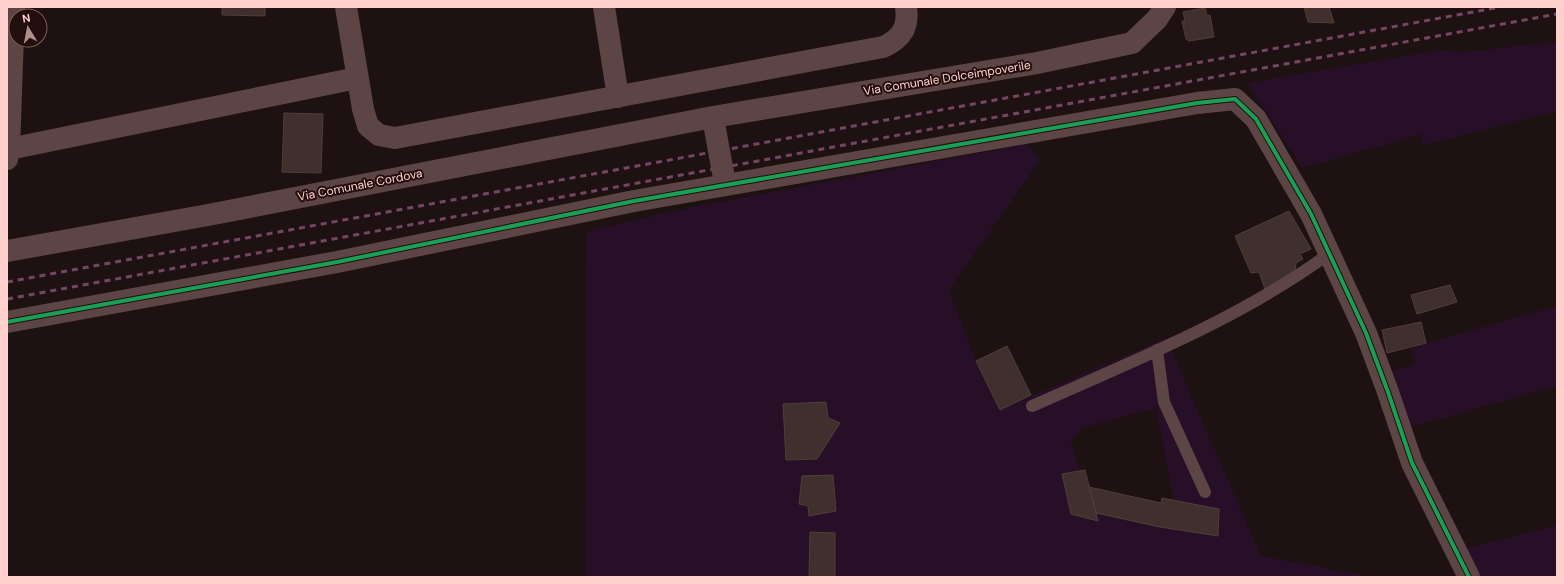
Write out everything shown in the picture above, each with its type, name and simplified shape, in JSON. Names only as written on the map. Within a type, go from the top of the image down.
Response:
[{"type":"street","points":[[14,7],[8,154],[357,78]]},
{"type":"street","points":[[346,7],[357,78],[368,126],[380,135],[395,138],[884,47],[897,40],[904,29],[906,7]]},
{"type":"street","points":[[604,7],[618,97]]},
{"type":"street","name":"Via Comunale Dolceimpoverile","points":[[714,123],[1037,63],[1132,43],[1157,19],[1165,7]]},
{"type":"street","points":[[7,322],[337,262],[725,181],[1197,103],[1235,99],[1256,119],[1311,214],[1366,333],[1412,463],[1470,577]]},
{"type":"street","points":[[714,123],[725,181]]},
{"type":"street","name":"Via Comunale Cordova","points":[[7,251],[714,123]]},
{"type":"lane","points":[[1032,406],[1210,326],[1301,274],[1330,253]]},
{"type":"lane","points":[[1157,350],[1164,402],[1204,492]]},
{"type":"shaded area","points":[[1557,42],[1557,111],[1423,145],[1421,134],[1303,168],[1247,83],[1440,50],[1461,52]]},
{"type":"shaded area","points":[[1027,144],[1040,160],[949,290],[976,361],[1000,410],[1166,338],[1261,556],[1372,577],[585,577],[587,231],[698,206]],"holes":[[[1156,408],[1174,500],[1219,509],[1218,536],[1160,527],[1096,513],[1097,521],[1071,514],[1080,471],[1071,442],[1082,428]]]},
{"type":"shaded area","points":[[1557,306],[1557,386],[1407,428],[1389,372],[1415,364],[1410,348]]},
{"type":"shaded area","points":[[1557,525],[1557,577],[1469,577],[1456,551]]},
{"type":"building","points":[[222,7],[265,7],[265,16],[222,15]]},
{"type":"building","points":[[1304,7],[1329,7],[1334,23],[1308,22]]},
{"type":"building","points":[[1205,8],[1207,16],[1210,15],[1214,37],[1189,41],[1186,39],[1182,21],[1185,21],[1183,12]]},
{"type":"building","points":[[284,113],[323,114],[321,173],[282,172]]},
{"type":"building","points":[[1289,211],[1311,249],[1300,254],[1303,259],[1296,263],[1295,273],[1265,289],[1259,272],[1251,273],[1235,236]]},
{"type":"building","points":[[1450,285],[1457,302],[1417,314],[1411,295]]},
{"type":"building","points":[[1421,322],[1426,343],[1387,353],[1382,330]]},
{"type":"building","points":[[1007,346],[1031,395],[1000,410],[976,361]]},
{"type":"building","points":[[826,402],[828,418],[840,423],[817,459],[786,460],[783,404]]},
{"type":"building","points":[[1085,470],[1098,521],[1071,514],[1062,474]]},
{"type":"building","points":[[833,475],[836,511],[809,516],[808,506],[799,504],[802,476]]},
{"type":"building","points":[[1089,487],[1161,503],[1162,498],[1219,509],[1218,536],[1160,527],[1096,513]]},
{"type":"building","points":[[810,532],[835,533],[835,577],[809,577]]},
{"type":"railway","points":[[7,282],[1500,7]]},
{"type":"railway","points":[[7,299],[1557,14]]},
{"type":"cycle path","points":[[7,322],[337,262],[634,201],[1197,103],[1235,99],[1256,119],[1311,214],[1366,333],[1412,463],[1469,577]]}]
